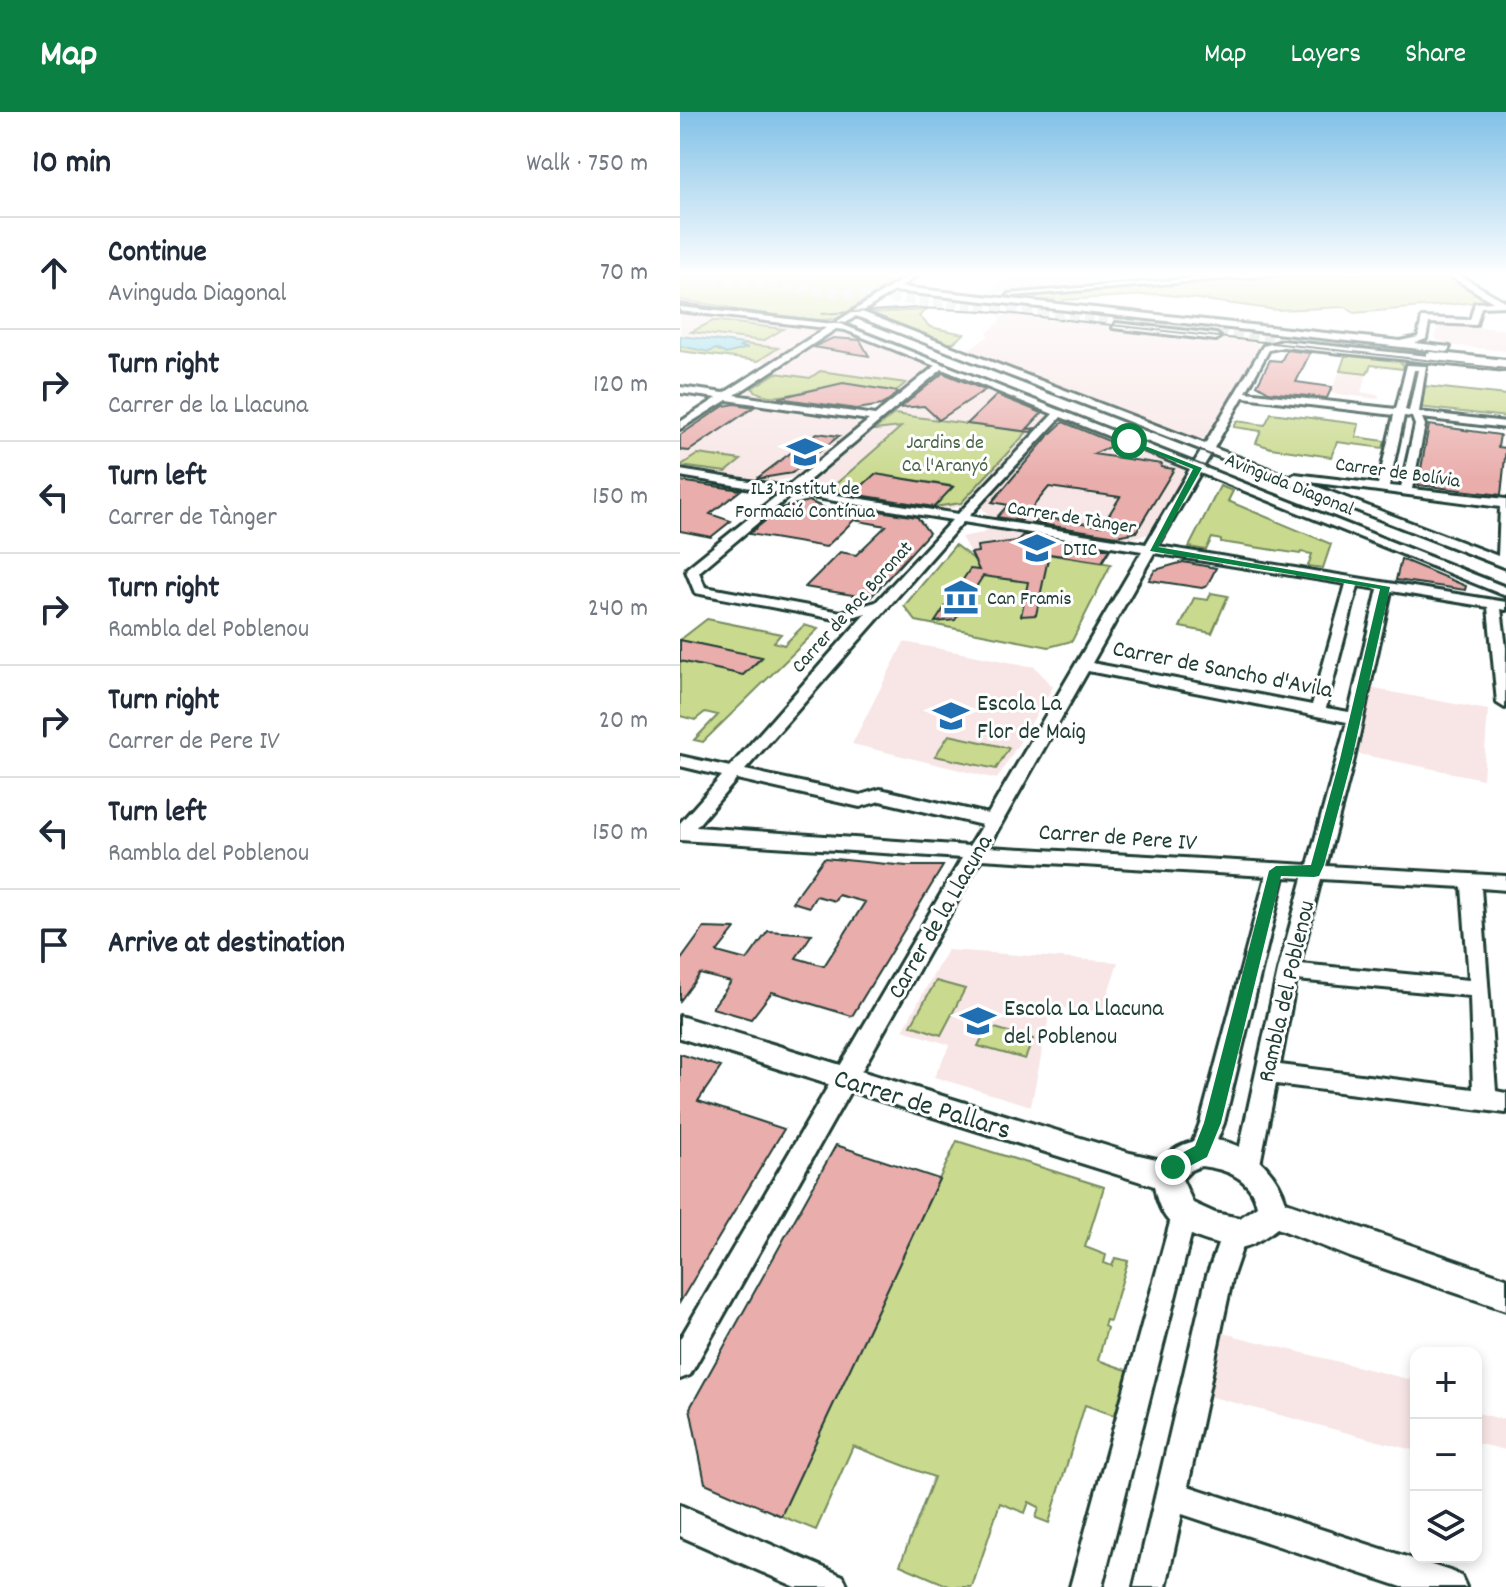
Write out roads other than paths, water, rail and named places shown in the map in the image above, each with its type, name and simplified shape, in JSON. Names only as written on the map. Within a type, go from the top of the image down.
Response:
[{"type":"main road","points":[[1432,352],[1506,361],[1459,358],[1432,352]]},
{"type":"main road","name":"Carrer de Pallars","points":[[680,1027],[1130,1167],[1166,1175]]},
{"type":"main road","points":[[1201,1152],[1248,1164],[1266,1185],[1273,1212],[1247,1231],[1234,1234],[1184,1215],[1171,1197],[1166,1175],[1181,1160],[1201,1152]]},
{"type":"main road","points":[[1273,1212],[1350,1242],[1506,1294]]},
{"type":"street","points":[[680,426],[810,343]]},
{"type":"street","name":"Avinguda Diagonal","points":[[884,343],[1506,592]]},
{"type":"street","name":"Avinguda Diagonal","points":[[933,343],[1505,564]]},
{"type":"street","points":[[1259,343],[1266,348]]},
{"type":"street","points":[[1399,343],[1506,361]]},
{"type":"street","points":[[1207,449],[1266,348],[1283,344],[1506,361]]},
{"type":"street","points":[[1383,487],[1410,367],[1417,365],[1423,368],[1414,411],[1420,425],[1406,490]]},
{"type":"street","points":[[881,605],[841,616],[700,590],[692,571],[941,366]]},
{"type":"street","points":[[680,390],[876,418]]},
{"type":"street","points":[[1240,394],[1506,425]]},
{"type":"street","name":"Carrer de Roc Boronat","points":[[680,833],[724,772],[1059,413]]},
{"type":"street","name":"Carrer de la Llacuna","points":[[680,1365],[1153,549],[1207,449]]},
{"type":"street","name":"Carrer de Tànger","points":[[680,473],[1500,605]]},
{"type":"street","name":"Carrer de Bolívia","points":[[1286,479],[1307,477],[1506,503]]},
{"type":"street","points":[[1505,564],[1506,503]]},
{"type":"street","points":[[1318,711],[1353,582]]},
{"type":"street","name":"Rambla del Poblenou","points":[[1248,1164],[1288,971],[1346,759],[1385,587]]},
{"type":"street","points":[[1500,605],[1505,703]]},
{"type":"street","name":"Carrer de Sancho d'Avila","points":[[1084,666],[1353,718]]},
{"type":"street","points":[[680,761],[860,801],[880,795],[993,821]]},
{"type":"street","name":"Carrer de Pere IV","points":[[680,833],[1506,883]]},
{"type":"street","name":"Rambla del Poblenou","points":[[1201,1152],[1212,1123],[1276,871]]},
{"type":"street","points":[[1267,1073],[1496,1102],[1480,989],[1471,880]]},
{"type":"street","points":[[1288,971],[1480,989]]},
{"type":"street","points":[[1086,1587],[1184,1215]]},
{"type":"street","points":[[1150,1587],[1220,1275],[1234,1234]]},
{"type":"street","points":[[1170,1495],[1450,1587]]},
{"type":"street","points":[[680,1520],[832,1587]]},
{"type":"water","points":[[680,343],[735,343],[748,348],[726,354],[716,349],[709,352],[680,346]]},
{"type":"tunnel","points":[[1315,343],[1431,355]]},
{"type":"tram line","points":[[894,343],[1506,586]]},
{"type":"tram line","points":[[1271,343],[1506,369]]},
{"type":"tram line","points":[[1077,403],[1506,570]]},
{"type":"place","name":"IL3 Institut de Formació Contínua","points":[[805,452]]},
{"type":"place","name":"DTIC","points":[[1037,548]]},
{"type":"place","name":"Can Framis","points":[[961,597]]},
{"type":"place","name":"Escola La Flor de Maig","points":[[951,716]]},
{"type":"place","name":"Escola La Llacuna del Poblenou","points":[[978,1021]]},
{"type":"park label","name":"Jardins de Ca l'Aranyó","points":[[945,452]]}]
